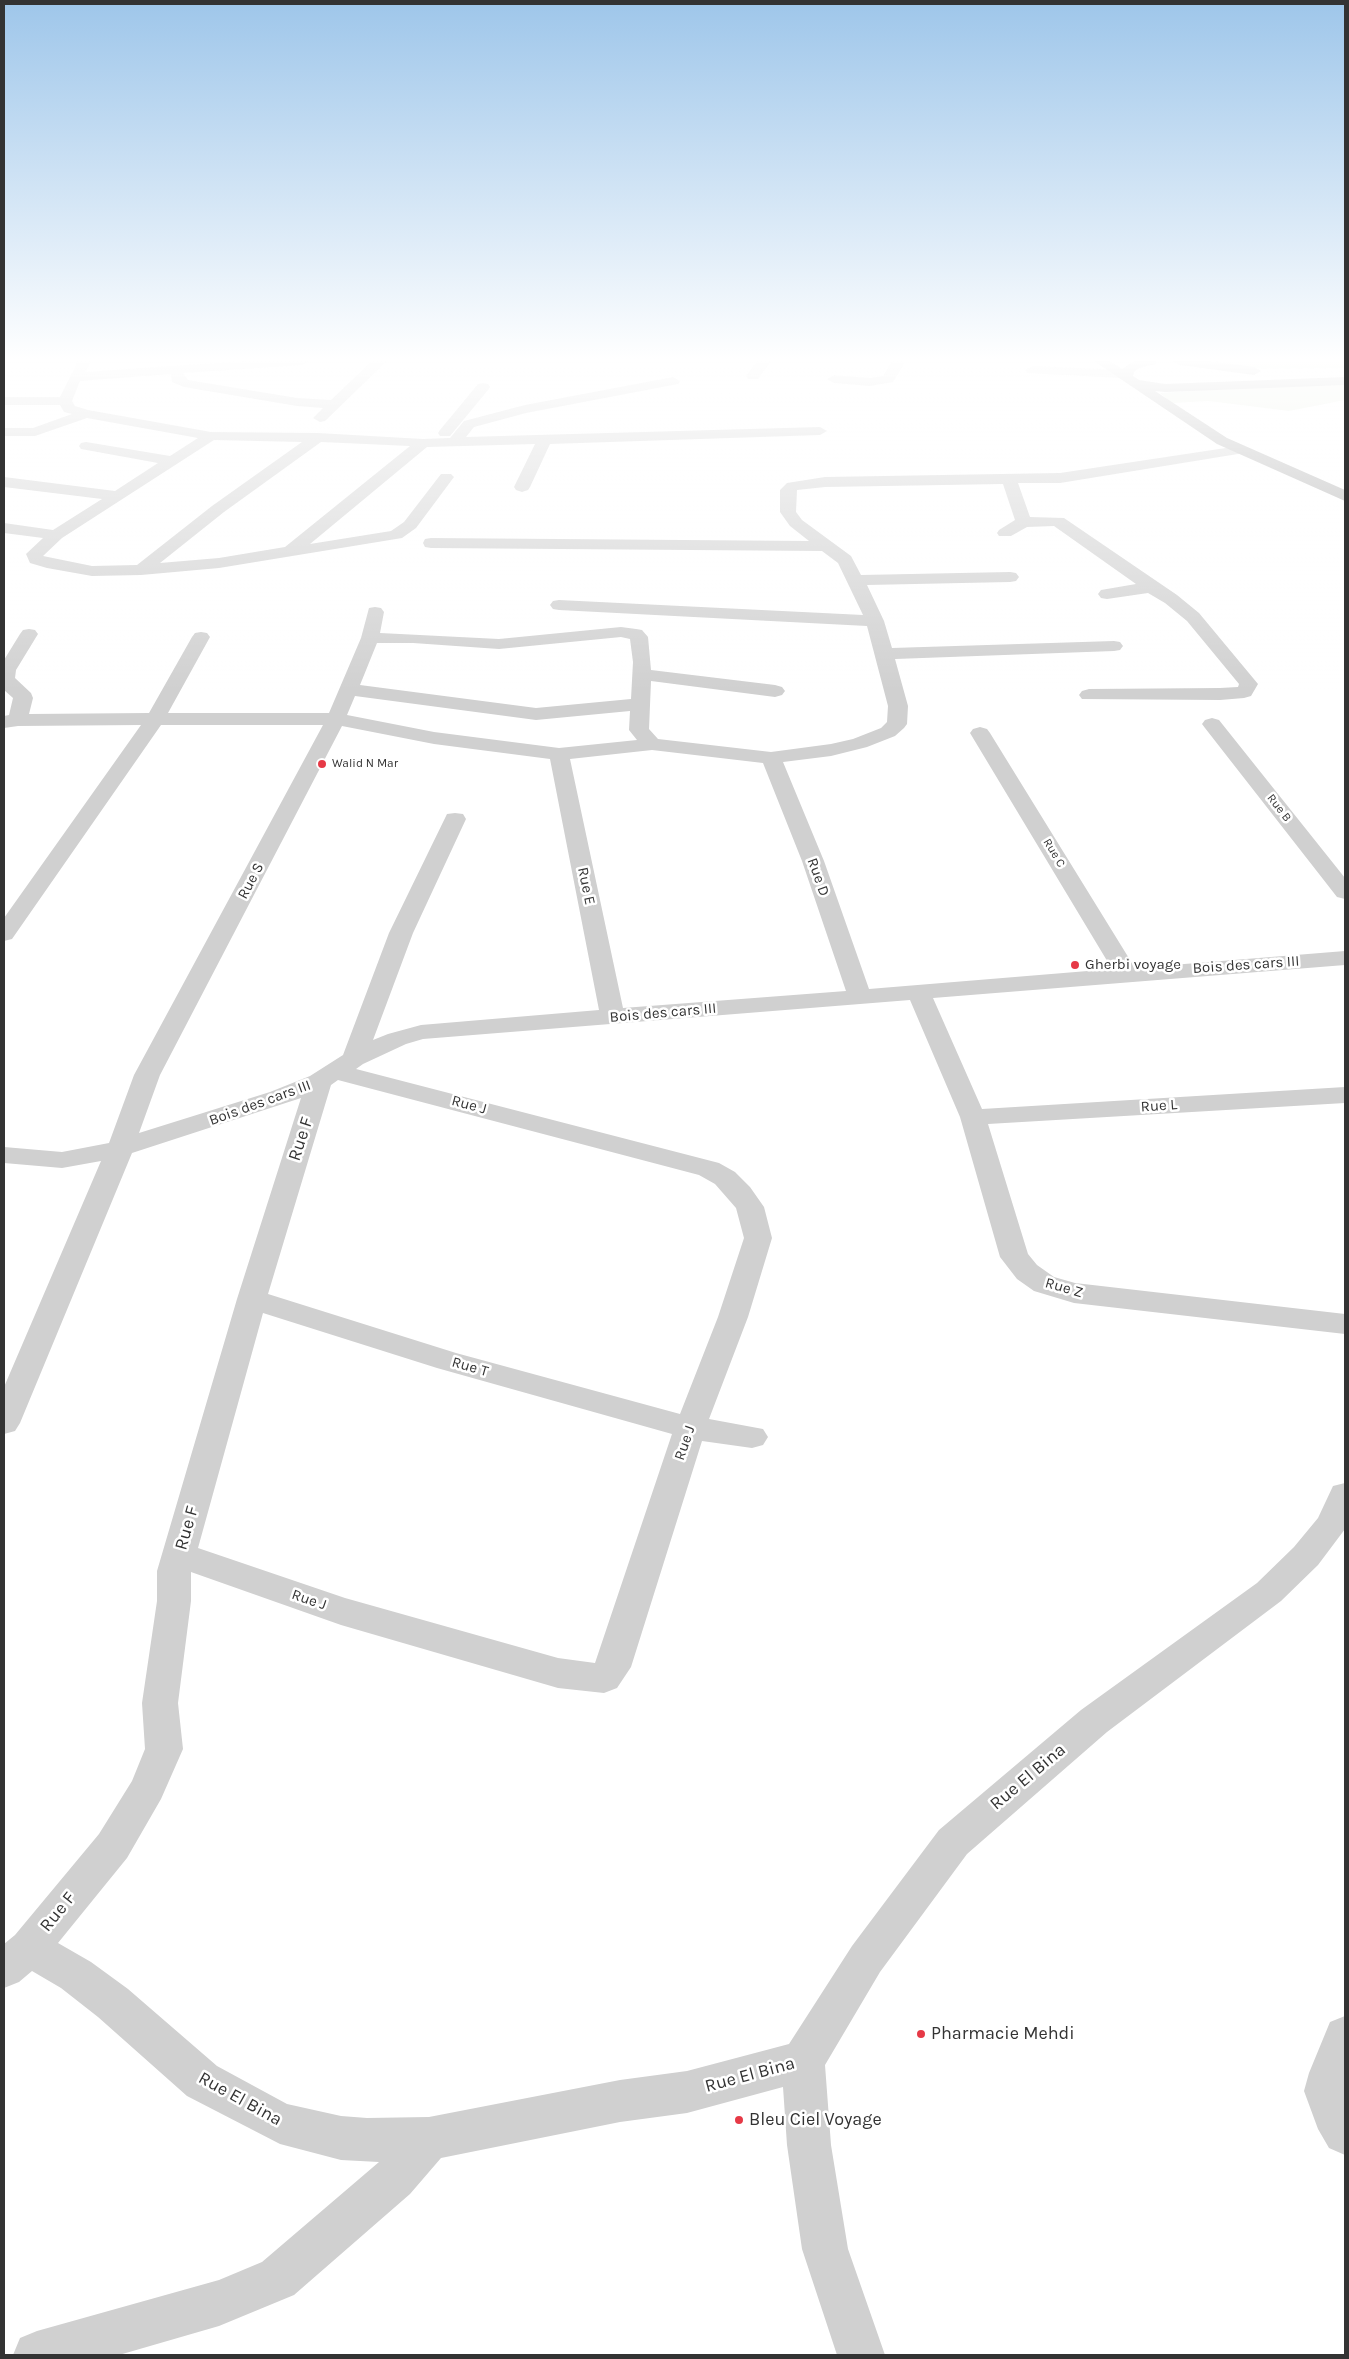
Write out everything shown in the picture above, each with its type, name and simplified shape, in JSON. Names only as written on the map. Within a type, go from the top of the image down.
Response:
[{"type":"main road","points":[[1287,471],[1345,496]]},
{"type":"street","points":[[158,471],[56,535],[34,554],[36,559],[47,563],[92,571],[141,570],[220,563],[292,550],[396,535],[410,525],[446,477]]},
{"type":"street","points":[[141,570],[218,509],[271,471]]},
{"type":"street","points":[[292,550],[394,471]]},
{"type":"street","points":[[522,487],[529,471]]},
{"type":"street","points":[[29,634],[7,670],[5,679],[14,690],[21,693],[23,698],[11,721],[155,718],[336,719],[434,738],[559,754],[652,744],[771,758],[860,743],[878,737],[897,724],[898,706],[875,620],[845,560],[796,523],[788,512],[788,490],[792,486],[825,482],[1060,478],[1113,471]]},
{"type":"street","points":[[1009,479],[1024,522]]},
{"type":"street","points":[[4,482],[119,496]]},
{"type":"street","points":[[1005,533],[1024,522],[1058,521],[1171,598],[1193,617],[1249,684],[1244,692],[1220,694],[1089,695]]},
{"type":"street","points":[[4,528],[56,535]]},
{"type":"street","points":[[431,543],[826,546]]},
{"type":"street","points":[[855,580],[1010,577]]},
{"type":"street","points":[[1107,594],[1151,586]]},
{"type":"street","points":[[559,605],[875,620]]},
{"type":"street","name":"Rue S","points":[[4,1423],[121,1147],[147,1075],[336,719],[370,638],[375,612]]},
{"type":"street","points":[[370,638],[413,638],[499,644],[629,633],[636,634],[639,637],[641,674],[639,730],[652,744]]},
{"type":"street","points":[[4,934],[155,718],[201,638]]},
{"type":"street","points":[[884,654],[1114,646]]},
{"type":"street","points":[[641,674],[775,691]]},
{"type":"street","points":[[348,689],[536,714],[641,704]]},
{"type":"street","name":"Rue B","points":[[1212,724],[1345,892]]},
{"type":"street","name":"Rue C","points":[[980,733],[1128,974]]},
{"type":"street","name":"Rue E","points":[[559,754],[613,1018]]},
{"type":"street","name":"Rue D","points":[[771,758],[813,862],[860,997]]},
{"type":"street","name":"Rue F","points":[[16,1958],[113,1846],[148,1788],[164,1750],[160,1703],[174,1601],[174,1571],[252,1299],[337,1071],[455,819]]},
{"type":"street","name":"Bois des cars III","points":[[4,1155],[62,1160],[96,1155],[280,1098],[337,1071],[397,1039],[421,1032],[1345,958]]},
{"type":"street","name":"Rue Z","points":[[918,992],[973,1117],[1014,1257],[1027,1272],[1044,1284],[1074,1293],[1345,1324]]},
{"type":"street","name":"Rue J","points":[[180,1555],[341,1612],[558,1673],[589,1678],[604,1678],[613,1667],[690,1428],[733,1317],[758,1238],[750,1207],[740,1192],[725,1178],[709,1169],[337,1071]]},
{"type":"street","name":"Rue L","points":[[973,1117],[1345,1096]]},
{"type":"street","name":"Rue T","points":[[252,1299],[448,1361],[690,1428],[752,1437]]},
{"type":"street","name":"Rue El Bina","points":[[16,1958],[76,1975],[113,2003],[202,2081],[280,2123],[324,2136],[367,2140],[429,2139],[620,2101],[687,2092],[804,2061],[866,1959],[953,1842],[1094,1721],[1269,1592],[1306,1556],[1331,1525],[1345,1495]]},
{"type":"street","points":[[1345,2036],[1333,2065],[1326,2092],[1333,2114],[1345,2133]]},
{"type":"street","points":[[804,2061],[808,2145],[825,2249],[861,2355]]},
{"type":"street","points":[[37,2355],[219,2303],[278,2279],[394,2178],[429,2139]]},
{"type":"place","name":"Walid N Mar","points":[[322,764]]},
{"type":"place","name":"Gherbi voyage","points":[[1075,965]]},
{"type":"place","name":"Pharmacie Mehdi","points":[[921,2034]]},
{"type":"place","name":"Bleu Ciel Voyage","points":[[739,2120]]}]
